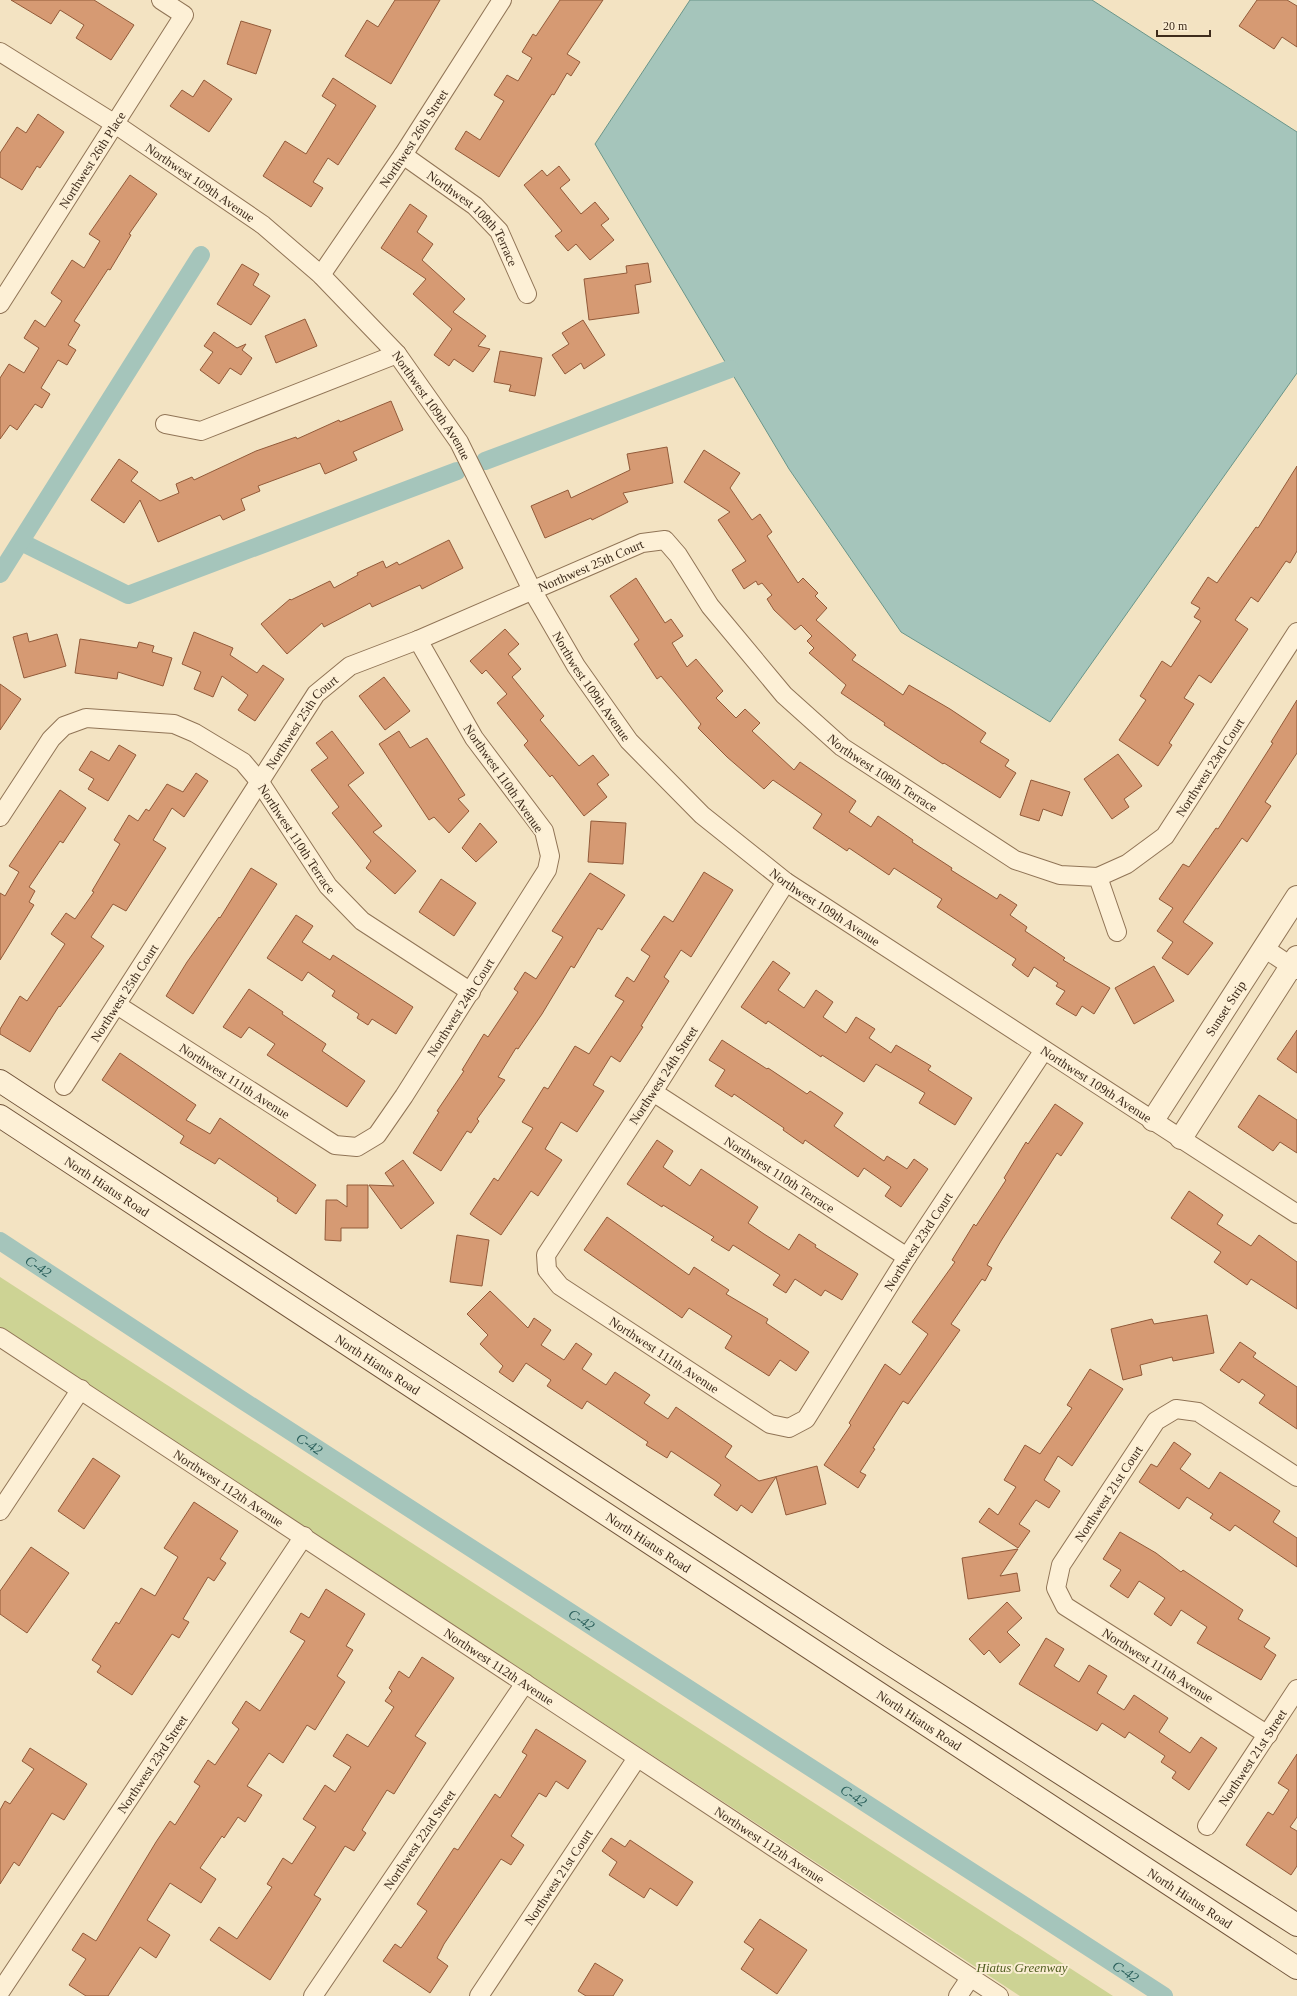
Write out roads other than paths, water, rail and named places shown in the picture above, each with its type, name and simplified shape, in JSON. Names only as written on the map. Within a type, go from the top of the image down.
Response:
[{"type":"main road","name":"Sunset Strip","points":[[1153,1120],[1297,897]]},
{"type":"main road","points":[[1181,1138],[1295,964]]},
{"type":"main road","points":[[0,1081],[878,1656],[1297,1925]]},
{"type":"main road","name":"North Hiatus Road","points":[[0,1116],[239,1271],[1297,1968]]},
{"type":"main road","points":[[861,1682],[878,1656]]},
{"type":"street","name":"Northwest 26th Place","points":[[0,304],[184,15],[161,0]]},
{"type":"street","name":"Northwest 26th Street","points":[[321,275],[403,155],[502,0]]},
{"type":"street","name":"Northwest 109th Avenue","points":[[0,52],[115,124],[263,225],[321,275],[397,354],[459,442],[532,590],[576,666],[629,741],[702,815],[786,882],[1297,1214]]},
{"type":"street","name":"Northwest 108th Terrace","points":[[403,155],[475,206],[499,231],[526,294]]},
{"type":"street","points":[[165,424],[200,431],[397,354]]},
{"type":"street","name":"Northwest 25th Court","points":[[64,1086],[316,694],[350,666],[418,640],[642,543],[664,540],[678,555]]},
{"type":"street","name":"Northwest 108th Terrace","points":[[678,555],[710,606],[784,695],[842,747],[1015,860],[1060,875],[1098,877]]},
{"type":"street","name":"Northwest 23rd Court","points":[[1098,877],[1127,864],[1165,836],[1297,632]]},
{"type":"street","name":"Northwest 110th Avenue","points":[[418,640],[474,738],[544,831],[550,856]]},
{"type":"street","name":"Northwest 110th Terrace","points":[[0,817],[51,739],[64,726],[86,718],[174,724],[195,733],[243,762],[259,781],[328,886],[362,921],[471,992]]},
{"type":"street","name":"Northwest 24th Court","points":[[357,1147],[376,1135],[404,1096],[547,870],[550,856]]},
{"type":"street","points":[[1098,877],[1117,932]]},
{"type":"street","name":"Northwest 24th Street","points":[[547,1270],[546,1256],[653,1092],[786,882]]},
{"type":"street","points":[[1264,948],[1295,964]]},
{"type":"street","name":"Northwest 111th Avenue","points":[[117,1005],[335,1145],[357,1147]]},
{"type":"street","name":"Northwest 23rd Court","points":[[789,1428],[806,1418],[907,1257],[1044,1050]]},
{"type":"street","name":"Northwest 110th Terrace","points":[[653,1092],[907,1257]]},
{"type":"street","name":"Northwest 111th Avenue","points":[[547,1270],[560,1286],[770,1424],[789,1428]]},
{"type":"street","name":"Northwest 112th Avenue","points":[[0,1337],[304,1536],[998,1996]]},
{"type":"street","points":[[0,1511],[81,1389]]},
{"type":"street","name":"Northwest 21st Court","points":[[1056,1588],[1061,1565],[1156,1421],[1176,1409],[1198,1412],[1297,1477]]},
{"type":"street","name":"Northwest 23rd Street","points":[[0,1992],[304,1536]]},
{"type":"street","name":"Northwest 111th Avenue","points":[[1056,1588],[1065,1606],[1268,1735]]},
{"type":"street","name":"Northwest 22nd Street","points":[[313,1996],[525,1683]]},
{"type":"street","name":"Northwest 21st Street","points":[[1207,1826],[1297,1689]]},
{"type":"street","name":"Northwest 21st Court","points":[[479,1996],[638,1758]]},
{"type":"street","points":[[958,1996],[970,1978]]},
{"type":"water","points":[[690,0],[1092,0],[1297,132],[1297,373],[1050,722],[901,632],[789,469],[595,144]]},
{"type":"waterway","points":[[0,574],[201,255]]},
{"type":"waterway","points":[[485,461],[730,369]]},
{"type":"waterway","points":[[21,542],[128,595],[457,471]]},
{"type":"waterway","name":"C-42","points":[[0,1241],[245,1402],[1164,1996]]},
{"type":"park label","name":"Hiatus Greenway","points":[[1022,1967]]}]
